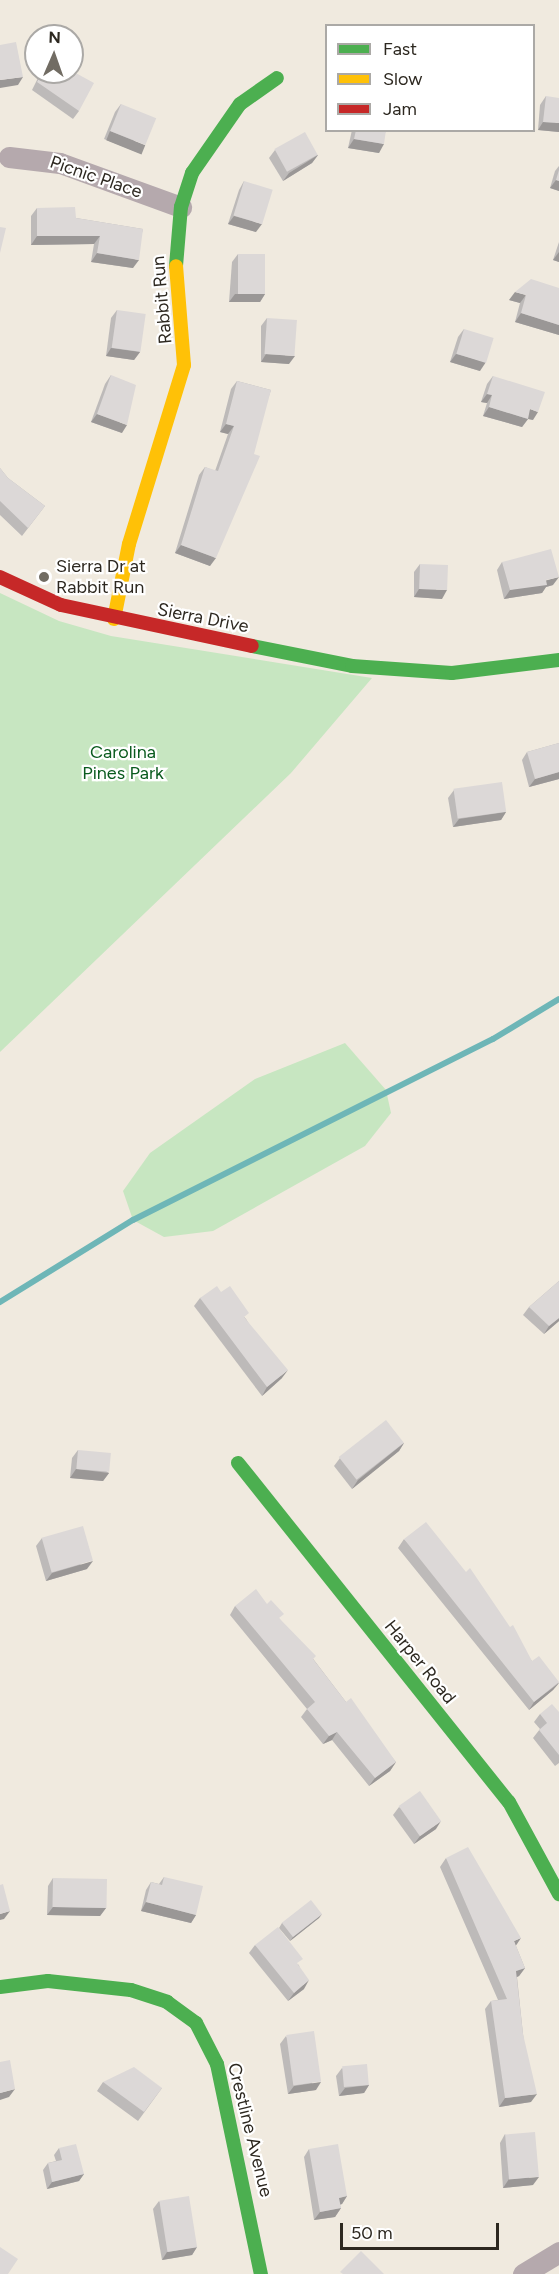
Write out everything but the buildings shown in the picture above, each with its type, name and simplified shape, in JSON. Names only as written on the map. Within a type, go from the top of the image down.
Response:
[{"type":"street","name":"Rabbit Run","points":[[114,619],[129,544],[180,389],[185,331],[175,254],[181,207],[192,173],[214,135],[240,104],[277,78]]},
{"type":"street","name":"Picnic Place","points":[[9,157],[60,163],[181,207]]},
{"type":"street","name":"Sierra Drive","points":[[0,577],[61,605],[114,619],[406,671],[497,672],[559,660]]},
{"type":"street","name":"Harper Road","points":[[238,1463],[508,1802],[559,1894]]},
{"type":"street","name":"Crestline Avenue","points":[[0,1987],[48,1981],[131,1990],[167,2002],[196,2023],[217,2064],[261,2274]]},
{"type":"street","points":[[523,2274],[559,2252]]},
{"type":"green space","name":"Carolina Pines Park","points":[[0,593],[59,621],[111,636],[372,678],[291,773],[0,1052]]},
{"type":"green space","points":[[345,1043],[386,1090],[391,1113],[365,1146],[213,1231],[164,1237],[133,1220],[123,1191],[150,1153],[255,1079]]},
{"type":"waterway","points":[[0,1302],[133,1220],[493,1039],[559,999]]},
{"type":"traffic: fast","points":[[176,266],[181,207],[192,173],[240,104],[277,78]]},
{"type":"traffic: fast","points":[[252,646],[352,666],[452,673],[559,660]]},
{"type":"traffic: fast","points":[[238,1463],[509,1802],[559,1894]]},
{"type":"traffic: fast","points":[[0,1987],[48,1981],[131,1990],[167,2002],[196,2023],[217,2064],[261,2274]]},
{"type":"traffic: slow","points":[[114,619],[129,544],[184,365],[176,266]]},
{"type":"traffic: jam","points":[[0,577],[61,605],[252,646]]},
{"type":"place","name":"Sierra Dr at Rabbit Run","points":[[44,577]]}]
